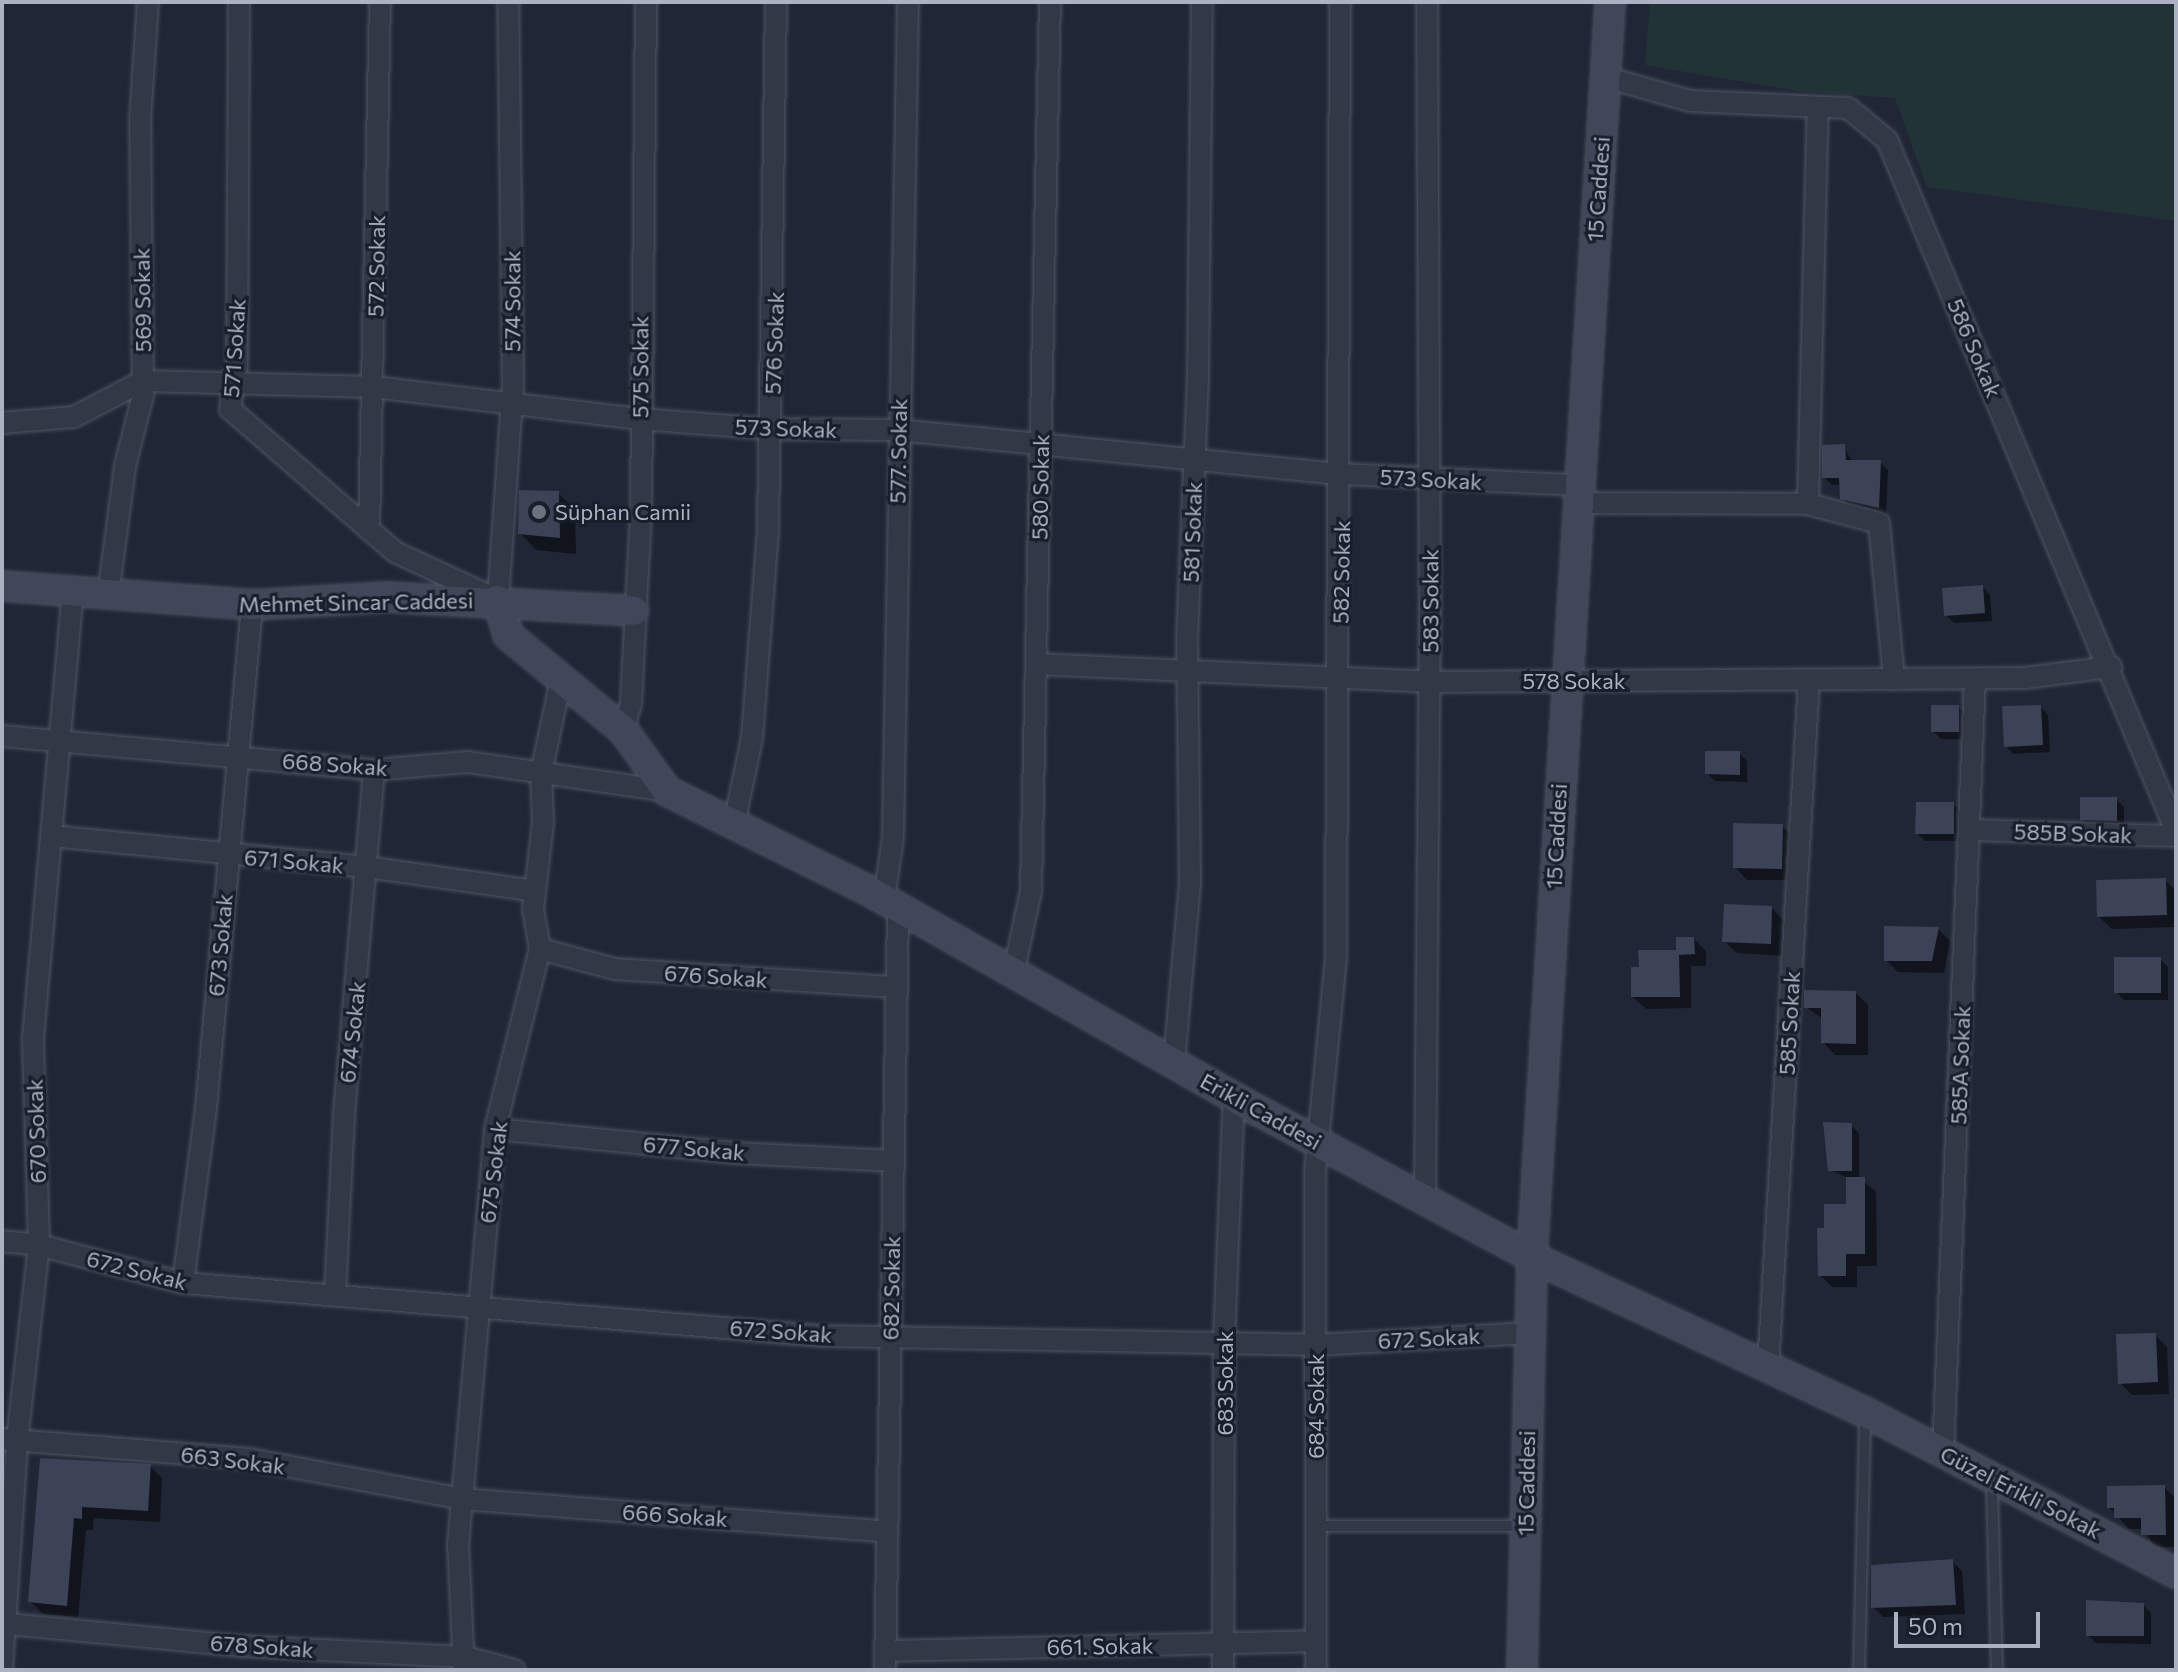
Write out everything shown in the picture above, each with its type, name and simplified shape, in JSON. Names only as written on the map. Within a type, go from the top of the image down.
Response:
[{"type":"street","name":"569 Sokak","points":[[108,596],[143,381],[140,121],[148,2]]},
{"type":"street","name":"571 Sokak","points":[[239,2],[234,383],[230,409],[395,552],[498,600]]},
{"type":"street","name":"572 Sokak","points":[[369,530],[380,2]]},
{"type":"street","name":"574 Sokak","points":[[498,600],[512,402],[508,2]]},
{"type":"street","name":"575 Sokak","points":[[623,730],[631,703],[634,611],[646,2]]},
{"type":"street","name":"576 Sokak","points":[[734,824],[752,738],[771,429],[776,2]]},
{"type":"street","name":"577. Sokak","points":[[891,903],[908,2]]},
{"type":"street","name":"580 Sokak","points":[[1014,970],[1031,891],[1050,2]]},
{"type":"street","name":"581 Sokak","points":[[1174,1062],[1190,882],[1187,674],[1195,456],[1202,2]]},
{"type":"street","name":"582 Sokak","points":[[1316,1142],[1336,958],[1341,474],[1340,2]]},
{"type":"street","name":"583 Sokak","points":[[1425,1200],[1429,682],[1427,2]]},
{"type":"street","name":"15 Caddesi","points":[[1522,1670],[1532,1257],[1610,2]]},
{"type":"street","name":"586 Sokak","points":[[1605,77],[1690,101],[1848,108],[1887,140],[2111,667],[2176,834]]},
{"type":"street","points":[[1808,504],[1818,107]]},
{"type":"street","name":"573 Sokak","points":[[2,423],[74,417],[143,381],[374,387],[640,419],[771,429],[898,430],[1195,456],[1341,474],[1429,479],[1578,494],[1641,507],[1808,504],[1879,523],[1894,679]]},
{"type":"street","name":"Mehmet Sincar Caddesi","points":[[2,586],[73,594],[252,605],[387,597],[498,600],[508,635],[623,730],[667,791]]},
{"type":"street","name":"670 Sokak","points":[[2,1669],[8,1624],[9,1440],[39,1245],[33,1038],[73,594]]},
{"type":"street","points":[[498,600],[634,611]]},
{"type":"street","name":"673 Sokak","points":[[183,1283],[206,1108],[252,605]]},
{"type":"street","name":"578 Sokak","points":[[1036,664],[1187,674],[1429,682],[1975,679],[2111,667]]},
{"type":"street","name":"585A Sokak","points":[[1943,1452],[1975,679]]},
{"type":"street","name":"675 Sokak","points":[[464,1664],[458,1545],[495,1129],[540,949],[535,891],[543,822],[541,773],[561,680]]},
{"type":"street","name":"585 Sokak","points":[[1768,1367],[1809,680]]},
{"type":"street","name":"668 Sokak","points":[[2,736],[374,770],[468,762],[667,791]]},
{"type":"street","name":"674 Sokak","points":[[335,1294],[344,1114],[374,770]]},
{"type":"street","name":"Erikli Caddesi","points":[[667,791],[891,903],[1234,1097],[1532,1257],[1865,1412]]},
{"type":"street","name":"585B Sokak","points":[[1970,830],[2176,834]]},
{"type":"street","name":"671 Sokak","points":[[51,836],[228,856],[367,867],[535,891]]},
{"type":"street","name":"682 Sokak","points":[[886,1661],[895,987],[891,903]]},
{"type":"street","name":"676 Sokak","points":[[540,949],[615,969],[895,987]]},
{"type":"street","name":"683 Sokak","points":[[1223,1670],[1224,1341],[1234,1097]]},
{"type":"street","name":"677 Sokak","points":[[495,1129],[750,1154],[893,1161]]},
{"type":"street","name":"684 Sokak","points":[[1316,1142],[1316,1670]]},
{"type":"street","name":"672 Sokak","points":[[2,1241],[39,1245],[183,1283],[821,1336],[1316,1345],[1530,1333]]},
{"type":"street","name":"Güzel Erikli Sokak","points":[[1865,1412],[2176,1573]]},
{"type":"street","name":"663 Sokak","points":[[9,1440],[249,1459],[462,1499]]},
{"type":"street","name":"666 Sokak","points":[[462,1499],[888,1532]]},
{"type":"street","name":"678 Sokak","points":[[8,1624],[514,1670]]},
{"type":"street","name":"661. Sokak","points":[[886,1661],[1314,1641]]},
{"type":"lane","points":[[1859,1670],[1865,1412]]},
{"type":"lane","points":[[1992,1477],[1997,1670]]},
{"type":"lane","points":[[1315,1526],[1525,1526]]},
{"type":"shaded area","points":[[1650,2],[2176,2],[2176,221],[1927,187],[1895,98],[1798,91],[1645,65]]},
{"type":"building","points":[[1845,444],[1846,460],[1881,460],[1879,508],[1840,499],[1839,478],[1822,478],[1822,445]]},
{"type":"building","name":"Süphan Camii","points":[[519,490],[559,491],[560,538],[518,534]]},
{"type":"building","points":[[1983,585],[1985,613],[1944,616],[1942,588]]},
{"type":"building","points":[[1931,705],[1959,705],[1959,732],[1931,732]]},
{"type":"building","points":[[2041,705],[2043,745],[2004,747],[2002,706]]},
{"type":"building","points":[[1705,751],[1740,751],[1740,775],[1705,774]]},
{"type":"building","points":[[2080,797],[2117,797],[2117,821],[2080,820]]},
{"type":"building","points":[[1916,802],[1954,802],[1954,834],[1915,834]]},
{"type":"building","points":[[1733,823],[1783,824],[1782,869],[1733,868]]},
{"type":"building","points":[[2166,878],[2167,915],[2097,917],[2096,880]]},
{"type":"building","points":[[1724,904],[1772,906],[1771,944],[1722,942]]},
{"type":"building","points":[[1884,926],[1939,927],[1932,961],[1884,961]]},
{"type":"building","points":[[1676,937],[1694,937],[1695,954],[1679,955],[1680,997],[1631,997],[1631,967],[1639,967],[1638,950],[1676,950]]},
{"type":"building","points":[[2114,957],[2161,957],[2161,993],[2114,993]]},
{"type":"building","points":[[1804,990],[1856,991],[1856,1044],[1821,1043],[1821,1008],[1804,1008]]},
{"type":"building","points":[[1823,1122],[1852,1123],[1852,1171],[1828,1171]]},
{"type":"building","points":[[1846,1177],[1865,1177],[1865,1254],[1846,1254],[1846,1276],[1818,1276],[1817,1228],[1824,1228],[1824,1204],[1846,1204]]},
{"type":"building","points":[[2156,1333],[2158,1382],[2118,1384],[2116,1334]]},
{"type":"building","points":[[40,1458],[151,1464],[148,1511],[82,1507],[82,1519],[74,1518],[67,1606],[28,1602]]},
{"type":"building","points":[[2165,1485],[2166,1535],[2141,1535],[2141,1518],[2114,1518],[2114,1508],[2107,1508],[2107,1486]]},
{"type":"building","points":[[1953,1559],[1956,1605],[1871,1608],[1871,1565]]},
{"type":"building","points":[[2086,1600],[2144,1603],[2144,1636],[2086,1636]]},
{"type":"place","name":"Süphan Camii","points":[[539,512]]}]
